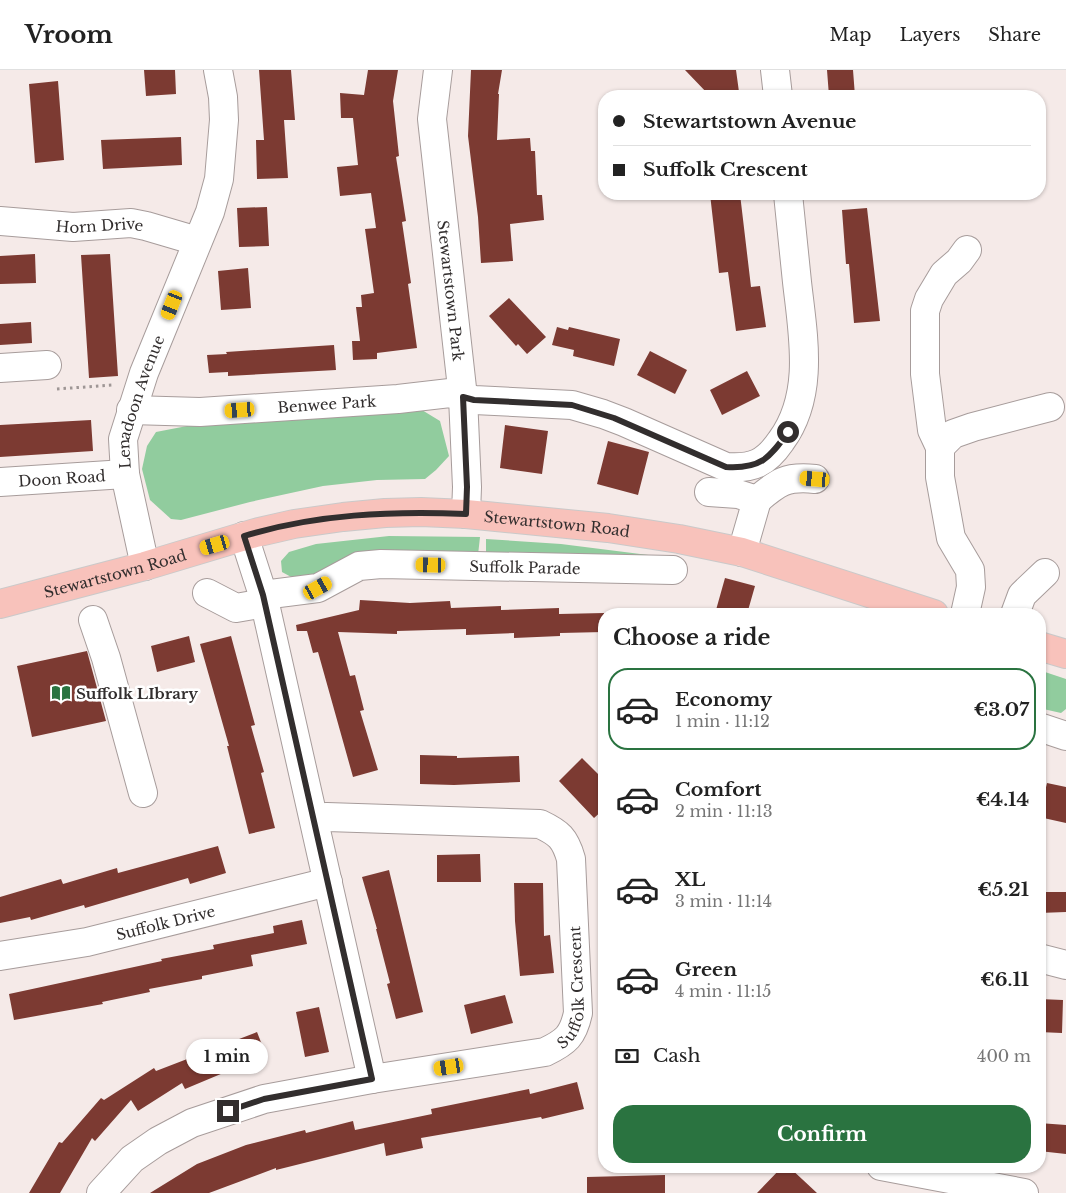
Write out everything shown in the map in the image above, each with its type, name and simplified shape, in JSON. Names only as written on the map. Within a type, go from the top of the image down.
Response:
[{"type":"main road","name":"Stewartstown Road","points":[[0,604],[145,566],[244,536],[294,524],[385,513],[466,514],[608,528],[679,539],[742,552],[915,608]]},
{"type":"main road","points":[[1046,648],[1066,654]]},
{"type":"street","name":"Lenadoon Avenue","points":[[145,566],[125,474],[124,438],[135,400],[210,212],[219,179],[224,120],[223,97],[218,70]]},
{"type":"street","name":"Stewartstown Park","points":[[438,70],[432,119],[463,397],[467,487],[466,514]]},
{"type":"street","points":[[775,70],[777,90]]},
{"type":"street","name":"Benwee Park","points":[[135,400],[200,412],[450,393],[474,400],[572,405],[610,416],[726,467],[742,468],[756,465],[768,456],[788,432],[796,417],[801,395],[804,347],[789,200]]},
{"type":"street","name":"Horn Drive","points":[[0,221],[73,227],[131,223],[197,241]]},
{"type":"street","points":[[966,608],[971,588],[970,570],[951,538],[940,477],[940,447],[932,430],[924,374],[925,311],[929,299],[944,274],[959,261],[967,250]]},
{"type":"street","points":[[0,368],[47,365]]},
{"type":"street","points":[[940,447],[952,434],[1050,407]]},
{"type":"street","name":"Doon Road","points":[[0,482],[125,474]]},
{"type":"street","points":[[742,552],[757,500],[776,484],[790,478],[815,479]]},
{"type":"street","points":[[709,492],[738,494],[757,500]]},
{"type":"street","points":[[244,536],[263,599],[372,1079]]},
{"type":"street","name":"Suffolk Parade","points":[[207,593],[236,608],[263,599],[318,588],[359,566],[381,564],[673,570]]},
{"type":"street","points":[[1017,608],[1022,595],[1045,573]]},
{"type":"street","points":[[93,620],[106,658],[143,793]]},
{"type":"street","points":[[1046,729],[1066,736]]},
{"type":"street","name":"Suffolk Crescent","points":[[101,1193],[132,1159],[158,1141],[192,1123],[264,1099],[372,1079],[545,1052],[560,1045],[569,1037],[576,1025],[578,1013],[571,859],[567,844],[556,831],[540,824],[314,818]]},
{"type":"street","name":"Suffolk Drive","points":[[0,956],[87,942],[328,882]]},
{"type":"street","points":[[1046,960],[1066,965]]},
{"type":"street","points":[[918,1173],[1024,1193]]},
{"type":"path","points":[[47,365],[54,389],[118,384],[135,400]]},
{"type":"green space","points":[[395,406],[417,407],[440,421],[449,456],[425,479],[377,480],[323,486],[181,520],[171,519],[150,500],[142,469],[147,446],[156,432],[187,426]]},
{"type":"green space","points":[[389,536],[480,537],[478,555],[312,579],[293,578],[282,572],[281,561],[289,552],[316,544]]},
{"type":"green space","points":[[486,539],[561,544],[664,557],[486,556]]},
{"type":"green space","points":[[1046,672],[1066,679],[1066,709],[1061,713],[1046,710]]},
{"type":"building","points":[[144,70],[175,70],[176,94],[146,96]]},
{"type":"building","points":[[259,70],[291,70],[295,120],[284,120],[288,178],[257,179],[256,140],[264,140]]},
{"type":"building","points":[[368,70],[398,70],[393,101],[399,156],[396,157],[406,221],[402,222],[411,283],[408,284],[417,348],[377,353],[377,359],[353,360],[352,341],[360,341],[356,307],[362,307],[361,295],[374,293],[365,229],[376,228],[371,193],[340,196],[337,167],[358,165],[353,118],[341,118],[340,93],[364,95]]},
{"type":"building","points":[[471,70],[502,70],[498,94],[497,140],[530,138],[531,151],[535,151],[537,195],[542,195],[544,220],[510,224],[513,261],[481,263],[478,217],[468,136]]},
{"type":"building","points":[[685,70],[736,70],[739,90],[704,90]]},
{"type":"building","points":[[827,70],[853,70],[855,90],[829,90]]},
{"type":"building","points":[[58,81],[64,160],[35,163],[29,84]]},
{"type":"building","points":[[181,137],[182,165],[103,169],[101,140]]},
{"type":"building","points":[[711,200],[741,200],[751,287],[760,286],[766,327],[736,331],[728,272],[719,273]]},
{"type":"building","points":[[267,207],[269,246],[239,247],[237,208]]},
{"type":"building","points":[[867,208],[880,321],[854,323],[849,264],[846,264],[842,210]]},
{"type":"building","points":[[35,254],[36,283],[0,284],[0,256]]},
{"type":"building","points":[[110,254],[118,376],[89,378],[81,255]]},
{"type":"building","points":[[248,268],[251,308],[221,310],[218,271]]},
{"type":"building","points":[[509,298],[546,337],[527,354],[518,344],[516,346],[489,316]]},
{"type":"building","points":[[31,322],[32,343],[0,345],[0,324]]},
{"type":"building","points":[[557,327],[568,330],[569,327],[620,339],[614,366],[573,356],[574,350],[552,345]]},
{"type":"building","points":[[334,345],[336,370],[228,376],[228,372],[209,373],[207,355]]},
{"type":"building","points":[[650,351],[687,370],[675,394],[637,375]]},
{"type":"building","points":[[747,371],[760,396],[722,415],[710,390]]},
{"type":"building","points":[[91,420],[93,451],[0,457],[0,425]]},
{"type":"building","points":[[505,425],[548,431],[542,474],[500,468]]},
{"type":"building","points":[[608,441],[649,452],[638,495],[597,484]]},
{"type":"building","points":[[725,578],[755,586],[749,608],[717,608]]},
{"type":"building","points":[[360,600],[410,603],[450,601],[451,608],[501,606],[501,610],[559,608],[559,614],[598,613],[598,632],[560,633],[560,636],[514,638],[514,633],[466,635],[466,629],[397,631],[397,634],[338,632],[350,676],[355,675],[364,710],[360,711],[378,770],[353,777],[318,652],[313,653],[307,631],[297,631],[296,625],[359,610]]},
{"type":"building","points":[[189,636],[195,662],[157,672],[151,646]]},
{"type":"building","points":[[231,636],[255,725],[251,726],[264,772],[261,773],[275,828],[249,834],[227,746],[229,746],[200,644]]},
{"type":"building","name":"Suffolk LIbrary","points":[[87,651],[106,721],[32,737],[17,666]]},
{"type":"building","points":[[420,755],[457,756],[457,758],[519,756],[520,782],[454,785],[420,784]]},
{"type":"building","points":[[582,758],[598,774],[598,814],[594,818],[559,781]]},
{"type":"building","points":[[1047,783],[1066,787],[1066,823],[1046,819]]},
{"type":"building","points":[[218,846],[226,873],[190,884],[188,878],[85,908],[84,905],[31,920],[30,917],[0,923],[0,897],[61,879],[63,884],[117,868],[118,873]]},
{"type":"building","points":[[480,854],[481,882],[437,882],[437,855]]},
{"type":"building","points":[[389,870],[423,1012],[396,1019],[387,984],[390,983],[362,877]]},
{"type":"building","points":[[514,883],[543,883],[544,936],[550,935],[554,973],[520,976]]},
{"type":"building","points":[[1046,892],[1066,892],[1066,912],[1046,913]]},
{"type":"building","points":[[302,920],[307,944],[251,955],[253,966],[202,976],[202,979],[149,989],[150,992],[102,1002],[103,1004],[14,1020],[9,994],[162,961],[161,959],[214,949],[213,945],[274,933],[273,926]]},
{"type":"building","points":[[505,995],[513,1023],[471,1034],[464,1005]]},
{"type":"building","points":[[1046,999],[1063,1000],[1062,1033],[1046,1032]]},
{"type":"building","points":[[319,1007],[329,1052],[305,1057],[296,1012]]},
{"type":"building","points":[[257,1032],[266,1055],[185,1089],[182,1083],[138,1111],[131,1100],[95,1141],[92,1138],[60,1193],[29,1193],[59,1142],[62,1143],[101,1098],[104,1100],[154,1068],[156,1071]]},
{"type":"building","points":[[577,1082],[584,1109],[542,1119],[541,1117],[421,1138],[423,1148],[386,1156],[384,1143],[276,1170],[276,1168],[209,1193],[150,1193],[197,1164],[246,1145],[305,1130],[306,1133],[353,1121],[355,1130],[432,1114],[431,1109],[529,1089],[530,1094]]},
{"type":"building","points":[[1046,1124],[1066,1125],[1066,1154],[1046,1152]]},
{"type":"building","points":[[776,1173],[796,1173],[817,1193],[757,1193]]},
{"type":"building","points":[[665,1175],[665,1193],[587,1193],[587,1177]]},
{"type":"place","name":"Suffolk LIbrary","points":[[61,693]]},
{"type":"route","points":[[228,1111],[264,1099],[372,1079],[263,595],[244,536],[294,524],[343,517],[421,512],[466,514],[467,487],[463,397],[474,400],[572,405],[624,422],[726,467],[742,468],[756,465],[779,445],[788,432]]}]
